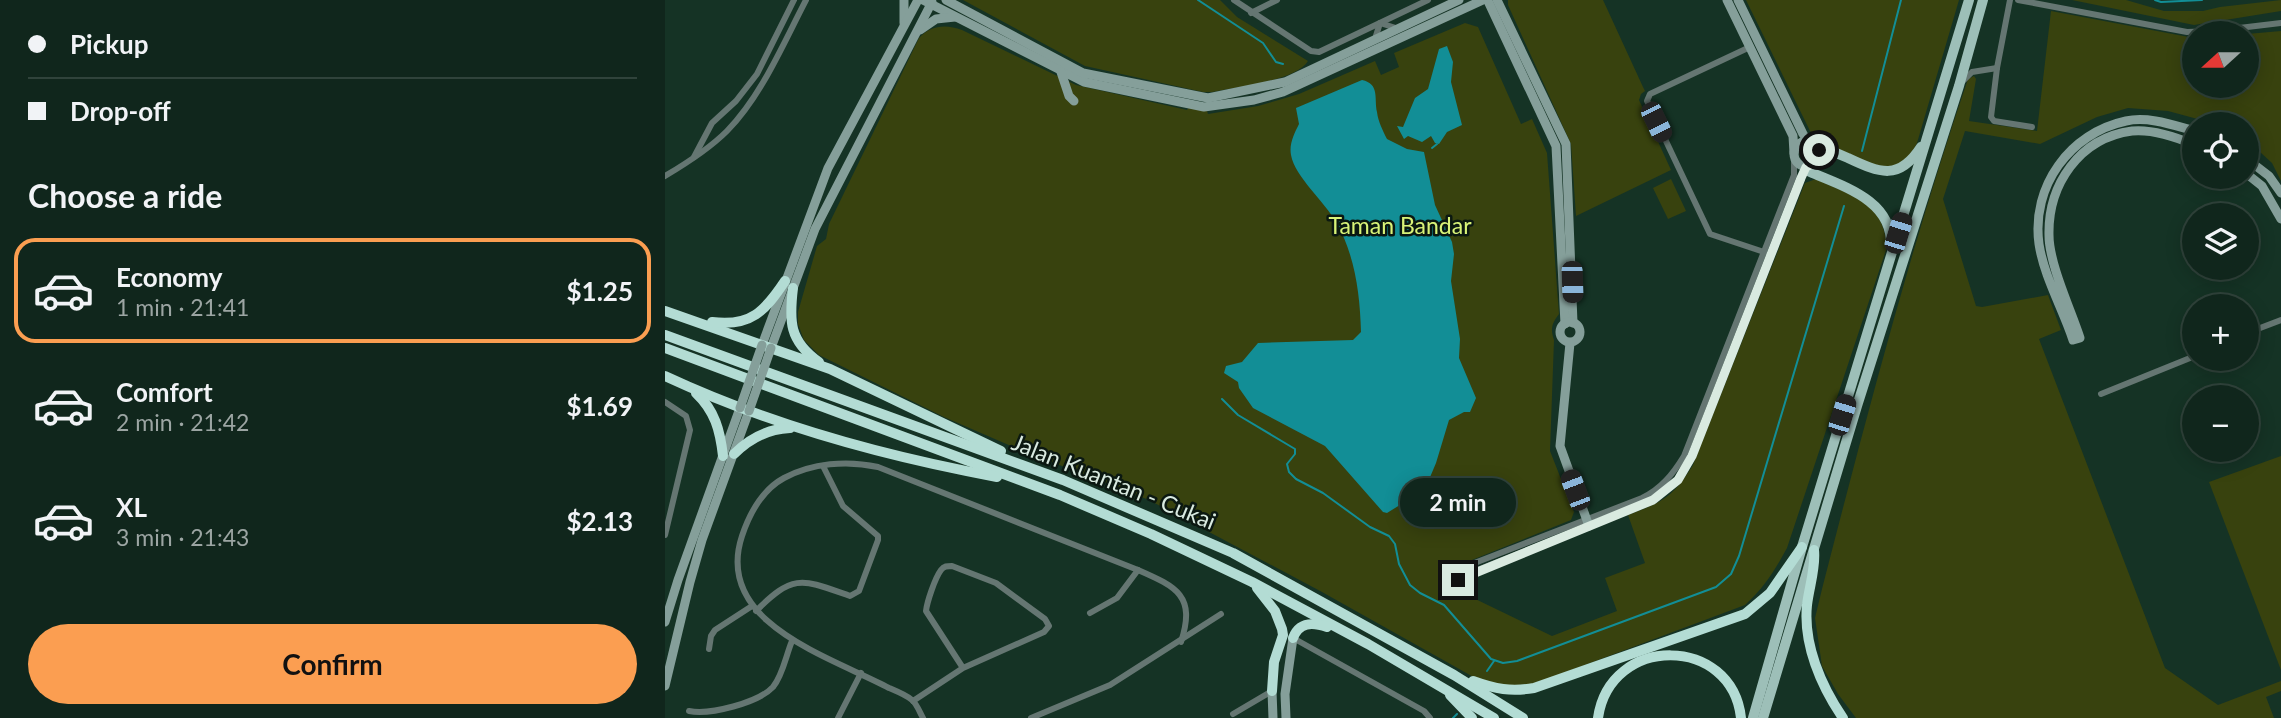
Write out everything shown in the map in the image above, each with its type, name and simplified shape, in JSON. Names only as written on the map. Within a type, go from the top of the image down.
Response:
[{"type":"highway","points":[[695,320],[734,323],[754,317],[789,284]]},
{"type":"highway","points":[[789,284],[791,320],[797,341],[804,350],[830,369]]},
{"type":"highway","points":[[665,311],[830,369],[997,449],[1031,469]]},
{"type":"highway","name":"Jalan Kuantan - Cukai","points":[[665,335],[1104,497],[1233,553],[1454,675],[1523,718]]},
{"type":"highway","name":"Jalan Kuantan - Cukai","points":[[665,348],[1027,483],[1131,525],[1252,582],[1368,644],[1493,718]]},
{"type":"highway","points":[[665,376],[745,410],[852,445],[1027,483]]},
{"type":"highway","points":[[685,385],[696,392],[712,411],[729,455],[751,439],[771,430],[804,429]]},
{"type":"highway","points":[[1454,675],[1500,690],[1534,688],[1727,621],[1745,614],[1770,593],[1802,547]]},
{"type":"highway","points":[[1814,550],[1807,628],[1821,679],[1843,718]]},
{"type":"highway","points":[[1252,582],[1275,611],[1282,629],[1283,635],[1274,662],[1272,691]]},
{"type":"highway","points":[[1293,638],[1299,628],[1313,624],[1368,644]]},
{"type":"highway","points":[[1598,718],[1603,698],[1616,678],[1634,664],[1664,654],[1684,656],[1714,669],[1726,681],[1736,698],[1741,718]]},
{"type":"highway","points":[[1441,686],[1472,718]]},
{"type":"main road","points":[[1752,718],[1969,0]]},
{"type":"main road","points":[[1763,718],[1896,281],[1959,86],[1983,0]]},
{"type":"main road","points":[[1810,141],[1874,171],[1887,172],[1906,165],[1927,136]]},
{"type":"main road","points":[[1807,167],[1809,171],[1876,205],[1890,228],[1891,257]]},
{"type":"main road","points":[[1801,178],[1816,174]]},
{"type":"street","points":[[693,158],[712,123],[752,81],[794,0]]},
{"type":"street","points":[[665,176],[724,134],[738,118],[770,69],[806,0]]},
{"type":"street","points":[[902,31],[904,0]]},
{"type":"street","points":[[946,0],[959,4],[1086,74],[1203,98],[1237,94],[1282,83],[1459,0]]},
{"type":"street","points":[[1234,0],[1311,51],[1319,52],[1428,0]]},
{"type":"street","points":[[1251,13],[1277,0]]},
{"type":"street","points":[[926,1],[1084,82],[1200,106],[1228,105],[1293,89],[1489,0],[1561,145],[1569,323],[1560,334],[1562,339],[1570,343],[1577,340],[1580,334],[1578,326],[1569,323]]},
{"type":"street","points":[[1727,0],[1750,40],[1803,134],[1818,147],[1820,154],[1817,162],[1807,167],[1801,178],[1763,262],[1684,456],[1671,475],[1647,495],[1588,522],[1458,580],[1454,578],[1454,571],[1588,522],[1653,500],[1678,480],[1692,456],[1763,262],[1764,251],[1794,176],[1793,136],[1750,40],[1738,0]]},
{"type":"street","points":[[2010,0],[1991,117],[1994,121],[2032,127]]},
{"type":"street","points":[[2018,0],[2187,32],[2281,23]]},
{"type":"street","points":[[665,686],[702,540],[834,153],[902,31],[926,1]]},
{"type":"street","points":[[789,284],[829,200],[913,40],[926,1]]},
{"type":"street","points":[[913,40],[936,19],[953,16],[966,21]]},
{"type":"street","points":[[1374,41],[1380,23]]},
{"type":"street","points":[[1380,23],[1399,29]]},
{"type":"street","points":[[1750,40],[1650,94],[1647,101],[1710,234],[1764,251]]},
{"type":"street","points":[[1968,53],[1974,66],[1980,69]]},
{"type":"street","points":[[1959,86],[1972,72],[1997,68]]},
{"type":"street","points":[[1061,72],[1069,96],[1074,101]]},
{"type":"street","points":[[2182,128],[2144,120],[2127,121],[2091,134],[2065,156],[2049,179],[2041,200],[2039,244],[2043,261],[2077,339],[2049,238],[2049,217],[2061,179],[2087,149],[2103,139],[2133,131],[2168,135],[2182,140]]},
{"type":"street","points":[[712,123],[716,131],[724,134]]},
{"type":"street","points":[[1794,155],[1800,143],[1810,141]]},
{"type":"street","points":[[1794,155],[1798,163],[1807,167]]},
{"type":"street","points":[[2259,168],[2269,176],[2281,193]]},
{"type":"street","points":[[2259,184],[2281,219]]},
{"type":"street","points":[[2259,328],[2281,320]]},
{"type":"street","points":[[1570,343],[1560,451],[1588,522]]},
{"type":"street","points":[[2101,394],[2182,361]]},
{"type":"street","points":[[1713,381],[1720,384]]},
{"type":"street","points":[[665,402],[685,416],[690,430],[665,535]]},
{"type":"street","points":[[665,622],[682,568],[729,455]]},
{"type":"street","points":[[923,718],[913,701],[792,641],[754,609],[740,580],[738,555],[742,534],[761,496],[781,480],[801,470],[823,466],[849,463],[878,467],[1138,570],[1168,583],[1181,596],[1187,614],[1181,642]]},
{"type":"street","points":[[709,649],[715,630],[754,609],[782,588],[809,582],[850,596],[859,591],[878,536],[842,506],[823,466]]},
{"type":"street","points":[[913,701],[963,668],[1044,632],[1049,626],[1045,619],[996,583],[946,566],[941,570],[926,611],[963,668]]},
{"type":"street","points":[[1090,613],[1117,598],[1138,570]]},
{"type":"street","points":[[1031,718],[1110,685],[1221,614]]},
{"type":"street","points":[[1286,718],[1285,694],[1293,638],[1424,711],[1430,718]]},
{"type":"street","points":[[689,711],[704,713],[721,710],[767,692],[777,681],[792,641]]},
{"type":"street","points":[[838,718],[861,673]]},
{"type":"street","points":[[1233,714],[1272,691],[1273,718]]},
{"type":"green space","points":[[963,0],[1220,0],[1237,17],[1308,61],[1291,74],[1279,78],[1203,92],[1085,66]]},
{"type":"green space","points":[[1508,0],[1603,0],[1645,91],[1639,100],[1671,170],[1576,216],[1571,144]]},
{"type":"green space","points":[[1746,0],[1959,0],[1917,143],[1911,154],[1897,165],[1881,167],[1853,157],[1810,131]]},
{"type":"green space","points":[[2072,0],[2126,0],[2164,11],[2203,11],[2281,0],[2281,11],[2219,21],[2182,23]]},
{"type":"green space","points":[[2051,11],[2182,36],[2182,98],[2259,98],[2259,33],[2281,31],[2281,181],[2272,163],[2259,151],[2259,112],[2182,112],[2182,115],[2128,108],[2097,117],[2040,144],[1965,131],[1943,199],[1976,306],[2048,295],[2061,330],[2039,339],[2165,668],[2218,705],[2281,681],[2281,691],[2266,697],[2274,718],[1856,718],[1822,666],[1815,618],[1822,589],[1908,269],[1968,79],[1974,76],[1976,79],[1969,121],[2037,131]]},
{"type":"green space","name":"Taman Bandar","points":[[1465,23],[1478,27],[1521,124],[1532,119],[1547,153],[1559,314],[1552,329],[1554,340],[1550,451],[1574,512],[1571,520],[1447,570],[1452,584],[1462,586],[1465,594],[1552,636],[1617,611],[1605,578],[1645,563],[1628,515],[1666,497],[1693,465],[1805,183],[1816,179],[1854,196],[1873,210],[1879,219],[1887,247],[1787,548],[1769,578],[1745,605],[1534,684],[1503,686],[1477,679],[1322,592],[1149,500],[944,417],[819,355],[804,340],[798,324],[798,312],[817,246],[826,239],[829,224],[919,38],[929,30],[945,26],[962,30],[1076,85],[1187,110],[1189,107],[1207,111],[1208,114],[1258,106],[1299,94],[1375,61],[1381,75],[1399,67],[1394,53]]},
{"type":"green space","points":[[1671,179],[1686,211],[1668,219],[1653,188]]},
{"type":"green space","points":[[2281,456],[2281,670],[2209,482]]},
{"type":"water","points":[[1447,46],[1453,62],[1451,82],[1462,125],[1447,132],[1439,144],[1435,143],[1431,136],[1422,142],[1408,136],[1404,139],[1397,126],[1403,127],[1415,98],[1428,89],[1439,49]]},
{"type":"water","points":[[1362,80],[1374,88],[1378,119],[1387,139],[1407,149],[1424,152],[1435,205],[1452,242],[1454,254],[1451,281],[1460,339],[1459,358],[1476,398],[1470,412],[1464,412],[1449,420],[1428,482],[1416,495],[1387,513],[1383,512],[1325,446],[1253,408],[1239,388],[1238,382],[1224,373],[1226,366],[1242,362],[1258,343],[1353,340],[1361,332],[1358,289],[1348,248],[1331,214],[1298,172],[1291,151],[1292,139],[1299,124],[1296,108]]},
{"type":"waterway","points":[[1198,0],[1263,43],[1276,62],[1283,64]]},
{"type":"waterway","points":[[1862,151],[1901,0]]},
{"type":"waterway","points":[[2155,0],[2202,0]]},
{"type":"waterway","points":[[1432,148],[1437,144]]},
{"type":"waterway","points":[[1222,399],[1238,415],[1295,449],[1295,454],[1287,464],[1289,472],[1296,479],[1323,493],[1370,527],[1389,536],[1395,544],[1399,564],[1410,585],[1444,605],[1491,659],[1503,663],[1517,661],[1716,587],[1731,574],[1739,556],[1844,206]]},
{"type":"waterway","points":[[1487,671],[1494,661]]},
{"type":"waterway","points":[[1453,718],[1457,714]]},
{"type":"route","points":[[1458,580],[1649,502],[1678,480],[1692,456],[1801,178],[1806,167],[1817,162],[1819,150]]}]
